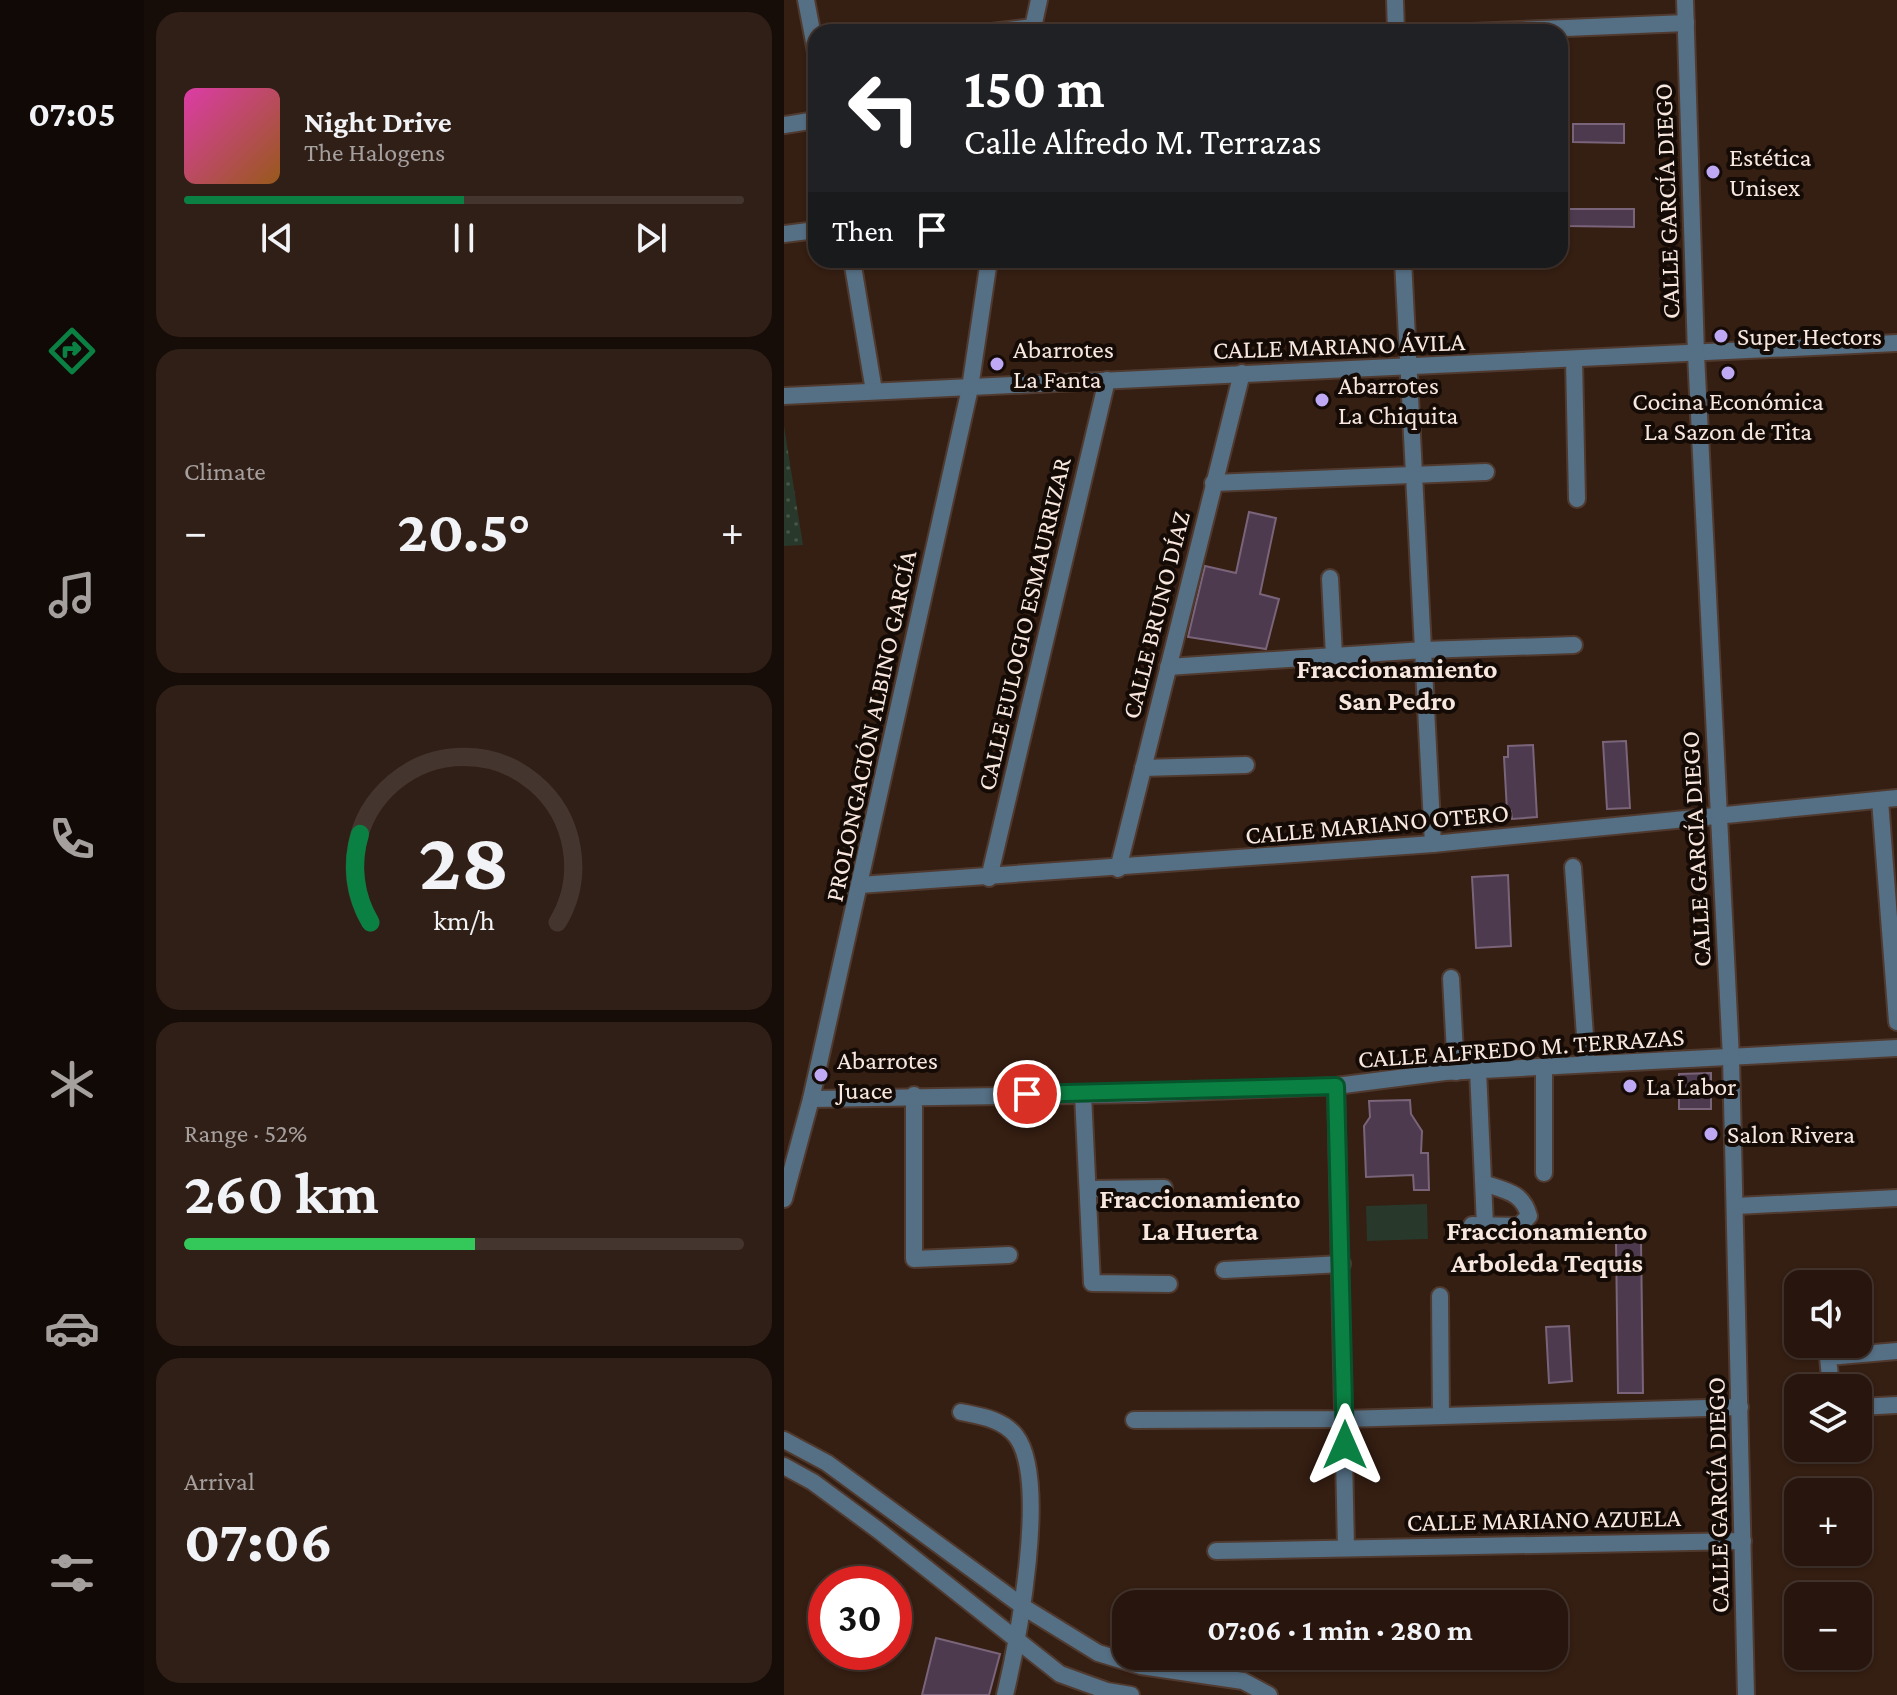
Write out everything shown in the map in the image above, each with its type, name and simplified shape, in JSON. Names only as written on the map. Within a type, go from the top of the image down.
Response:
[{"type":"street","points":[[806,0],[811,24]]},
{"type":"street","points":[[1034,24],[1039,0]]},
{"type":"street","points":[[1395,0],[1396,24]]},
{"type":"street","name":"CALLE GARCÍA DIEGO","points":[[1685,0],[1696,354],[1731,1058],[1746,1695]]},
{"type":"street","points":[[1568,28],[1686,23]]},
{"type":"street","points":[[784,125],[808,121]]},
{"type":"street","points":[[784,234],[808,231]]},
{"type":"street","points":[[853,268],[874,391]]},
{"type":"street","name":"PROLONGACIÓN ALBINO GARCÍA","points":[[784,1199],[811,1099],[970,388],[988,268]]},
{"type":"street","points":[[1403,268],[1433,844]]},
{"type":"street","name":"CALLE MARIANO ÁVILA","points":[[784,396],[1897,343]]},
{"type":"street","points":[[1574,360],[1577,499]]},
{"type":"street","name":"CALLE BRUNO DÍAZ","points":[[1118,869],[1242,373]]},
{"type":"street","name":"CALLE EULOGIO ESMAURRIZAR","points":[[989,878],[1107,380]]},
{"type":"street","points":[[1213,483],[1486,472]]},
{"type":"street","points":[[1330,578],[1334,656]]},
{"type":"street","points":[[1168,667],[1424,650],[1574,645]]},
{"type":"street","points":[[1143,768],[1246,765]]},
{"type":"street","points":[[1888,799],[1897,1022]]},
{"type":"street","name":"CALLE MARIANO OTERO","points":[[860,885],[1118,869],[1433,844],[1888,799]]},
{"type":"street","points":[[1573,867],[1587,1064]]},
{"type":"street","points":[[1451,978],[1456,1072]]},
{"type":"street","name":"CALLE ALFREDO M. TERRAZAS","points":[[811,1099],[1336,1086],[1478,1070],[1897,1048]]},
{"type":"street","points":[[1544,1066],[1544,1173]]},
{"type":"street","points":[[1478,1070],[1478,1129],[1486,1184],[1478,1225],[1519,1226],[1529,1216],[1525,1203],[1517,1194],[1486,1184]]},
{"type":"street","points":[[1336,1086],[1346,1548]]},
{"type":"street","points":[[1083,1094],[1092,1283],[1169,1284]]},
{"type":"street","points":[[914,1095],[914,1259],[1009,1255]]},
{"type":"street","points":[[1088,1189],[1164,1188]]},
{"type":"street","points":[[1736,1206],[1897,1198]]},
{"type":"street","points":[[1224,1270],[1342,1264]]},
{"type":"street","points":[[1440,1296],[1441,1415]]},
{"type":"street","points":[[1830,1374],[1828,1357],[1897,1351]]},
{"type":"street","points":[[1872,1406],[1897,1405]]},
{"type":"street","points":[[1134,1420],[1345,1419],[1740,1407]]},
{"type":"street","points":[[961,1412],[994,1419],[1015,1434],[1029,1460],[1025,1608],[1005,1695]]},
{"type":"street","points":[[784,1440],[827,1463],[1025,1608],[1098,1653],[1141,1666],[1243,1681],[1269,1695]]},
{"type":"street","points":[[784,1466],[813,1482],[867,1522],[1060,1674],[1107,1691],[1131,1695]]},
{"type":"street","name":"CALLE MARIANO AZUELA","points":[[1216,1551],[1743,1541]]},
{"type":"green space","points":[[784,426],[803,545],[784,546]]},
{"type":"green space","points":[[1427,1204],[1428,1239],[1367,1241],[1366,1206]]},
{"type":"building","points":[[1573,124],[1624,124],[1624,143],[1573,142]]},
{"type":"building","points":[[1568,209],[1634,209],[1634,227],[1568,226]]},
{"type":"building","points":[[1249,512],[1276,518],[1260,594],[1279,599],[1266,649],[1188,637],[1205,566],[1236,573]]},
{"type":"building","points":[[1626,741],[1630,808],[1607,809],[1603,742]]},
{"type":"building","points":[[1533,745],[1537,817],[1512,819],[1511,811],[1507,811],[1504,757],[1508,757],[1508,746]]},
{"type":"building","points":[[1508,875],[1511,946],[1476,948],[1472,877]]},
{"type":"building","points":[[1711,1073],[1711,1109],[1679,1109],[1679,1074]]},
{"type":"building","points":[[1410,1100],[1411,1114],[1422,1131],[1421,1153],[1428,1153],[1429,1190],[1414,1190],[1413,1175],[1366,1177],[1364,1126],[1370,1117],[1369,1101]]},
{"type":"building","points":[[1616,1241],[1641,1241],[1643,1393],[1618,1393]]},
{"type":"building","points":[[1569,1326],[1572,1381],[1549,1383],[1546,1327]]},
{"type":"building","points":[[936,1638],[1000,1654],[989,1695],[922,1695]]},
{"type":"place","name":"Estética Unisex","points":[[1713,172]]},
{"type":"place","name":"Super Hectors","points":[[1721,336]]},
{"type":"place","name":"Abarrotes La Fanta","points":[[997,364]]},
{"type":"place","name":"Cocina Económica La Sazon de Tita","points":[[1728,373]]},
{"type":"place","name":"Abarrotes La Chiquita","points":[[1322,400]]},
{"type":"place","name":"Abarrotes Juace","points":[[821,1075]]},
{"type":"place","name":"La Labor","points":[[1630,1086]]},
{"type":"place","name":"Salon Rivera","points":[[1711,1134]]},
{"type":"district","name":"Fraccionamiento San Pedro","points":[[1397,684]]},
{"type":"district","name":"Fraccionamiento La Huerta","points":[[1200,1214]]},
{"type":"district","name":"Fraccionamiento Arboleda Tequis","points":[[1547,1246]]},
{"type":"route","points":[[1027,1094],[1139,1094],[1336,1086],[1345,1445]]}]
